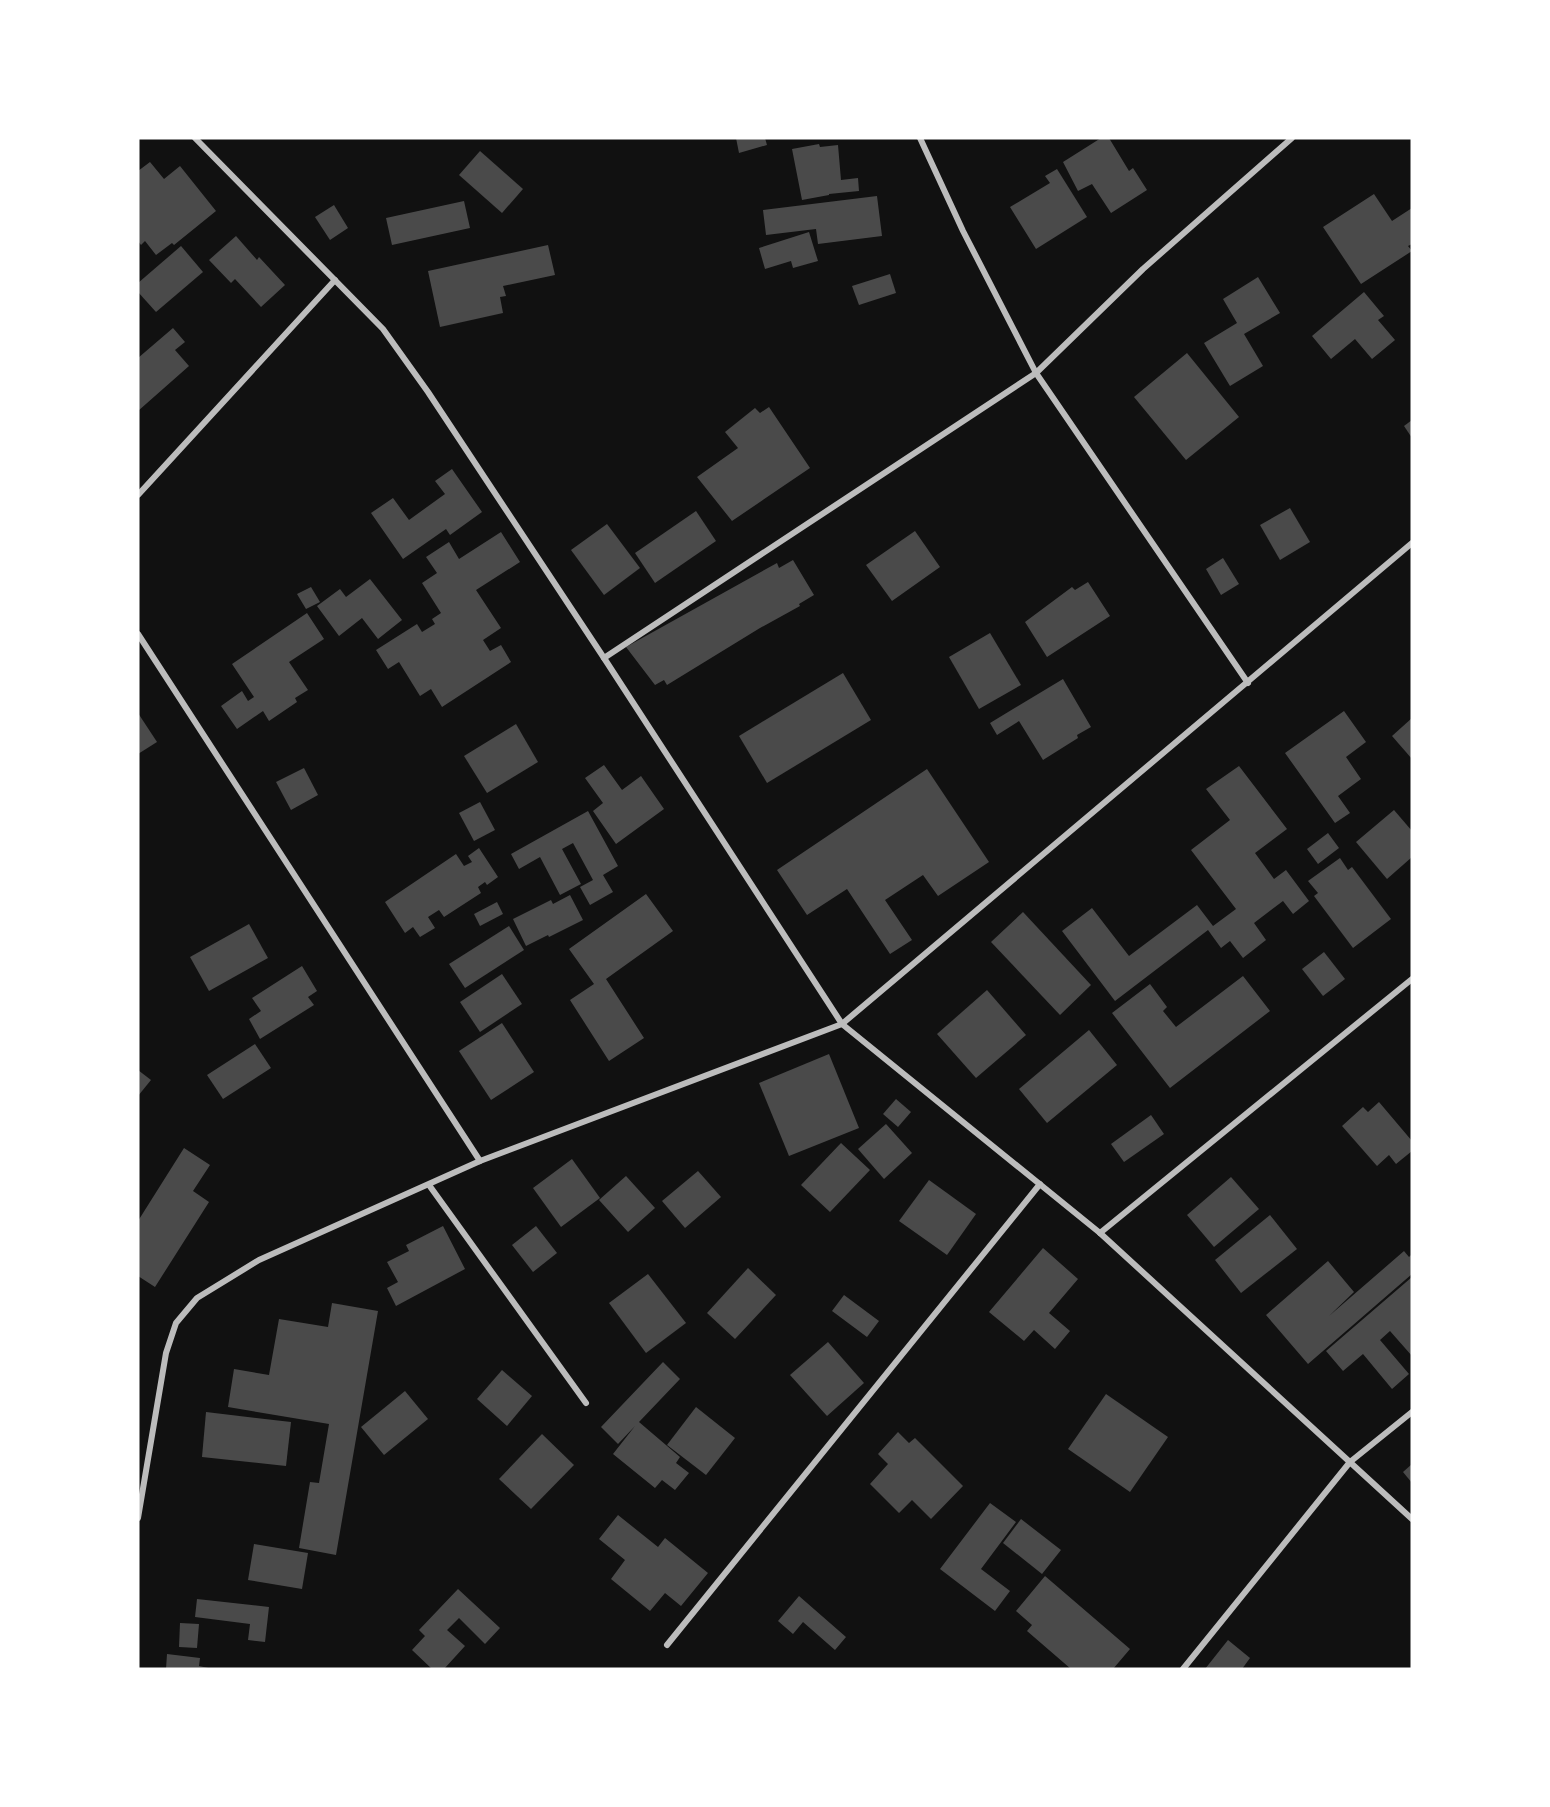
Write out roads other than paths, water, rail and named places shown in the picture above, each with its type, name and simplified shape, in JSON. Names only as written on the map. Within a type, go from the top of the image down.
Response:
[{"type":"street","points":[[195,138],[383,329],[428,392],[604,658],[842,1024],[1100,1233],[1412,1519]]},
{"type":"street","points":[[920,138],[963,231],[1036,373],[1248,683]]},
{"type":"street","points":[[604,658],[1036,373],[1143,269],[1292,138]]},
{"type":"street","points":[[138,495],[335,280]]},
{"type":"street","points":[[138,1518],[166,1353],[176,1323],[197,1298],[259,1260],[480,1161],[842,1024],[1412,543]]},
{"type":"street","points":[[138,634],[480,1161]]},
{"type":"street","points":[[1100,1233],[1412,979]]},
{"type":"street","points":[[667,1645],[1040,1184]]},
{"type":"street","points":[[429,1185],[586,1403]]},
{"type":"street","points":[[1183,1669],[1350,1462],[1412,1412]]}]
